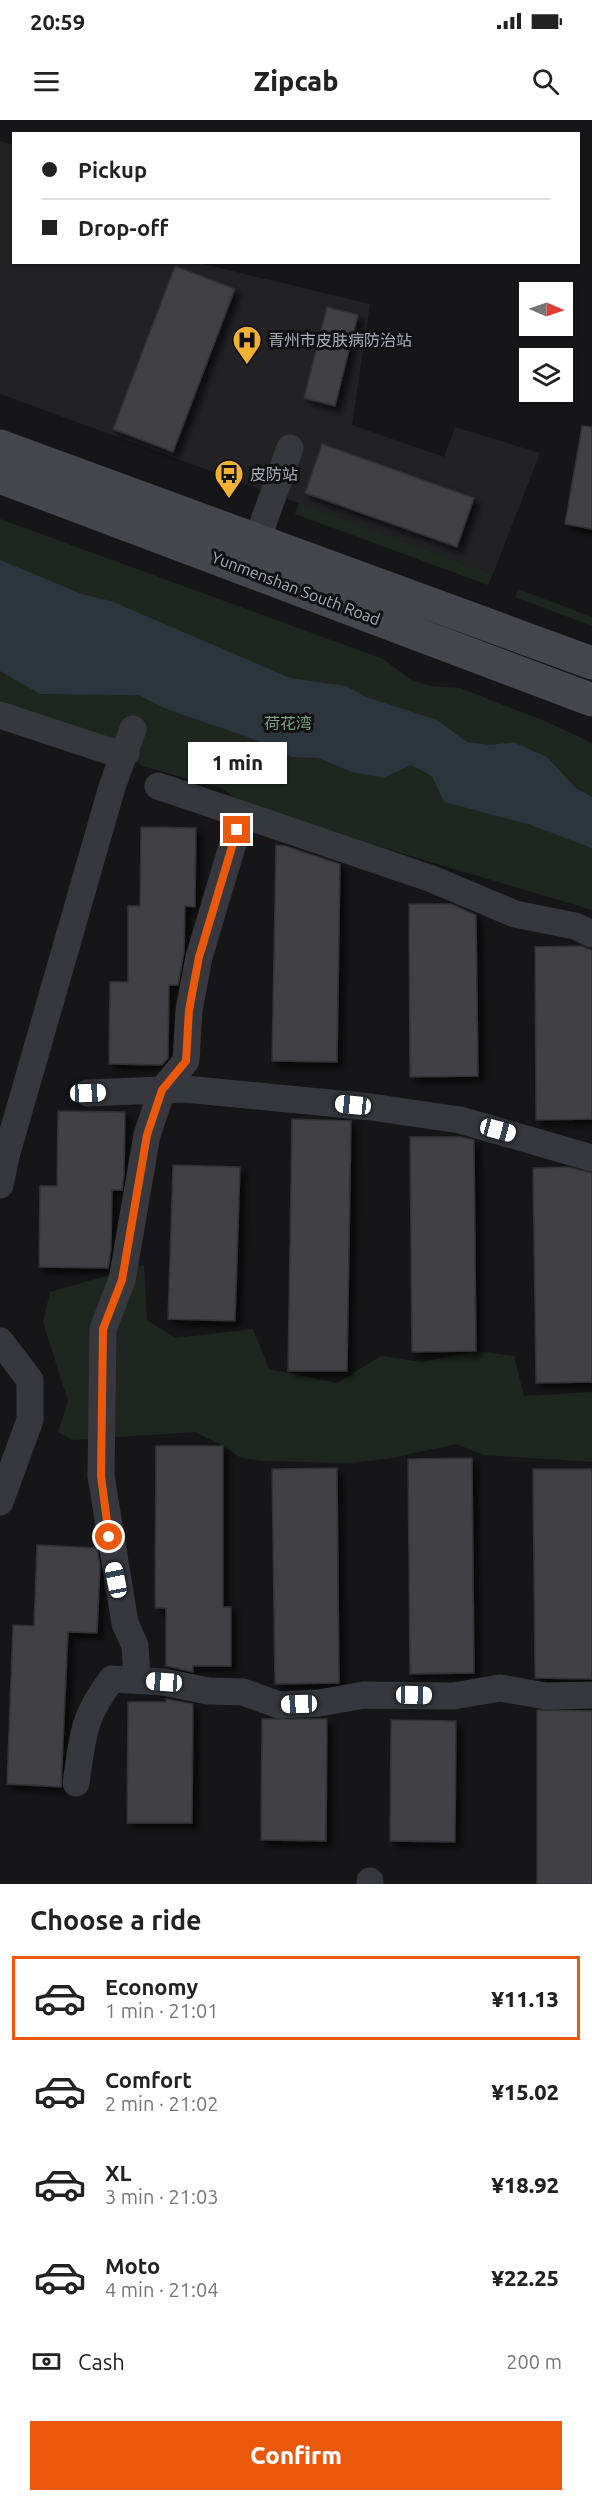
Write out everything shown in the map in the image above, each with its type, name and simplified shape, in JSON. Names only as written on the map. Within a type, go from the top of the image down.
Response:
[{"type":"main road","name":"Yunmenshan South Road","points":[[0,446],[592,700]]},
{"type":"main road","name":"Yunmenshan South Road","points":[[0,477],[592,663]]},
{"type":"street","points":[[251,555],[290,448]]},
{"type":"street","points":[[0,715],[110,752],[129,741],[112,787],[6,1156],[0,1185]]},
{"type":"street","points":[[158,786],[432,879],[515,914],[575,926],[592,934]]},
{"type":"street","points":[[137,1680],[135,1646],[124,1623],[101,1476],[103,1329],[122,1280],[147,1135],[162,1090],[186,1061],[189,1010],[199,957],[237,830],[237,813]]},
{"type":"street","points":[[88,1093],[162,1090],[285,1097],[460,1120],[592,1158]]},
{"type":"street","points":[[0,1341],[30,1380],[30,1420],[0,1502]]},
{"type":"street","points":[[76,1782],[86,1720],[97,1698],[112,1679],[164,1682],[208,1691],[243,1692],[279,1705],[319,1703],[364,1695],[453,1696],[500,1688],[546,1696],[592,1695]]},
{"type":"shaded area","name":"青州市皮肤病防治站","points":[[0,141],[12,145],[12,264],[203,264],[370,304],[352,425],[444,457],[455,427],[540,453],[493,574],[0,394]]},
{"type":"shaded area","points":[[0,560],[82,594],[111,601],[290,678],[346,686],[366,697],[437,720],[467,742],[491,745],[513,742],[547,757],[576,788],[592,797],[592,848],[528,824],[444,802],[432,776],[411,765],[383,778],[352,772],[318,758],[292,757],[248,737],[169,710],[138,695],[40,694],[0,671]]},
{"type":"green space","points":[[299,503],[493,574],[488,585],[295,514]]},
{"type":"green space","name":"荷花湾","points":[[0,519],[383,659],[412,680],[431,686],[460,688],[545,721],[592,743],[592,910],[249,808],[221,788],[142,766],[126,753],[0,707]]},
{"type":"green space","points":[[518,589],[592,617],[592,626],[515,597]]},
{"type":"green space","points":[[144,1265],[147,1320],[175,1338],[253,1329],[269,1369],[337,1383],[381,1356],[422,1362],[476,1351],[514,1356],[524,1396],[592,1392],[592,1462],[484,1455],[456,1444],[387,1459],[347,1463],[263,1461],[241,1458],[195,1432],[73,1440],[58,1432],[68,1401],[43,1322],[50,1292]]},
{"type":"building","points":[[175,266],[235,289],[173,452],[113,429]]},
{"type":"building","points":[[327,307],[358,315],[335,406],[304,398]]},
{"type":"building","points":[[582,426],[592,427],[592,529],[565,524]]},
{"type":"building","points":[[322,444],[474,498],[457,547],[305,493]]},
{"type":"building","points":[[141,827],[196,828],[195,907],[185,906],[184,952],[178,985],[169,985],[168,1058],[162,1065],[109,1064],[110,982],[128,982],[128,906],[140,906]]},
{"type":"building","points":[[276,845],[340,864],[337,1062],[272,1061]]},
{"type":"building","points":[[409,904],[451,904],[476,915],[478,1076],[410,1077]]},
{"type":"building","points":[[581,946],[592,950],[592,1119],[536,1120],[535,947]]},
{"type":"building","points":[[58,1111],[125,1112],[124,1175],[122,1190],[112,1190],[111,1249],[108,1268],[39,1267],[40,1186],[57,1186]]},
{"type":"building","points":[[292,1119],[351,1121],[347,1371],[288,1371]]},
{"type":"building","points":[[410,1137],[461,1137],[474,1140],[476,1351],[412,1352]]},
{"type":"building","points":[[173,1165],[240,1167],[235,1321],[168,1319]]},
{"type":"building","points":[[568,1167],[592,1173],[592,1382],[536,1383],[533,1168]]},
{"type":"building","points":[[156,1446],[223,1446],[223,1607],[231,1607],[231,1666],[193,1666],[193,1672],[166,1666],[166,1608],[155,1608]]},
{"type":"building","points":[[472,1458],[474,1673],[410,1674],[408,1459]]},
{"type":"building","points":[[337,1468],[339,1683],[275,1684],[272,1469]]},
{"type":"building","points":[[533,1469],[592,1469],[592,1679],[535,1678]]},
{"type":"building","points":[[37,1545],[97,1548],[100,1566],[97,1633],[68,1632],[61,1787],[7,1784],[13,1625],[34,1626]]},
{"type":"building","points":[[166,1699],[193,1704],[192,1823],[127,1823],[128,1702],[166,1702]]},
{"type":"building","points":[[537,1710],[592,1711],[592,1884],[537,1884]]},
{"type":"building","points":[[262,1719],[327,1719],[326,1841],[261,1840]]},
{"type":"building","points":[[391,1720],[456,1721],[455,1842],[390,1841]]},
{"type":"place","name":"青州市皮肤病防治站","points":[[247,366]]},
{"type":"place","name":"皮防站","points":[[229,500]]},
{"type":"route","points":[[109,1537],[101,1476],[103,1329],[122,1280],[135,1194],[147,1135],[162,1090],[186,1061],[189,1010],[199,957],[237,830]]}]
